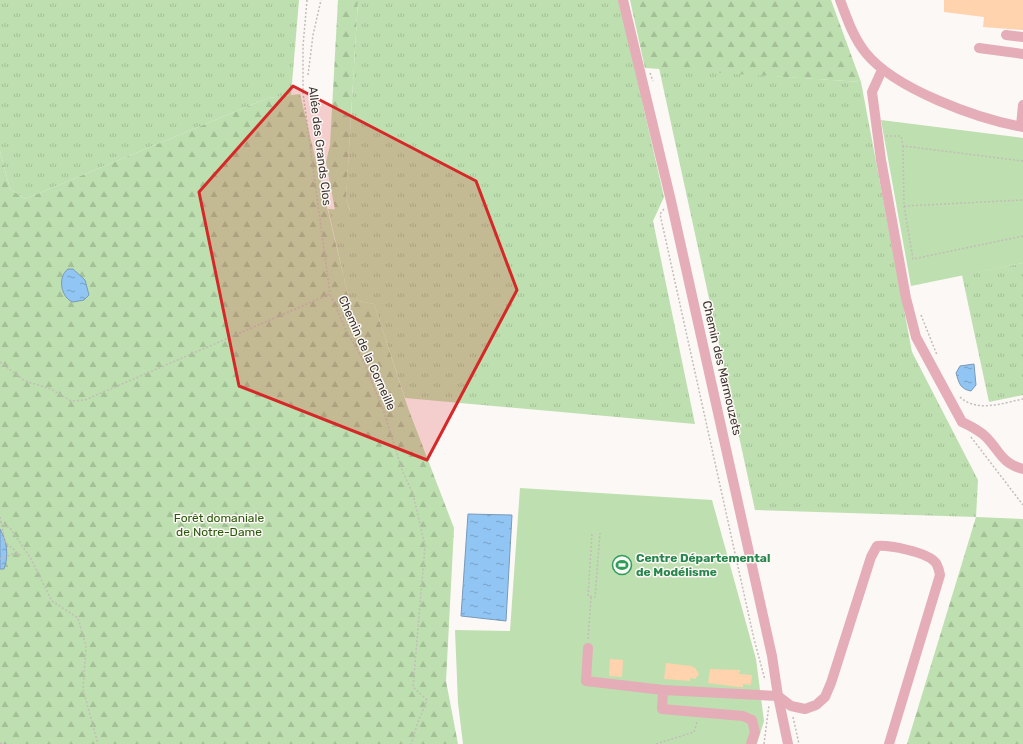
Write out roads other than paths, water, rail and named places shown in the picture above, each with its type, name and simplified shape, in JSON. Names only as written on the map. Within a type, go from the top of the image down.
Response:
[{"type":"street","name":"Chemin des Marmouzets","points":[[623,0],[671,201],[772,656],[776,685],[774,696],[788,744]]},
{"type":"street","points":[[840,0],[855,37],[869,57],[882,70],[908,86],[935,99],[968,111],[1022,126],[1023,106]]},
{"type":"street","points":[[1006,35],[1023,37]]},
{"type":"street","points":[[979,48],[1023,54]]},
{"type":"street","points":[[882,70],[872,92],[897,248],[916,338],[962,422],[974,428],[986,437],[1003,459],[1015,467],[1023,469]]},
{"type":"street","points":[[588,648],[586,682],[663,690],[774,696],[791,706],[805,709],[816,705],[825,697],[831,683],[871,557],[877,546],[888,545],[920,555],[934,560],[939,568],[940,575],[889,744]]},
{"type":"street","points":[[663,690],[662,709],[743,716],[752,720],[755,732],[751,744]]},
{"type":"water","points":[[68,269],[73,269],[85,280],[89,295],[84,300],[73,302],[69,300],[63,292],[62,277]]},
{"type":"water","points":[[974,364],[976,385],[971,391],[962,387],[956,373],[960,366]]},
{"type":"water","points":[[468,514],[512,515],[506,621],[461,616]]},
{"type":"water","points":[[0,529],[4,538],[6,549],[6,564],[4,569],[0,569]]},
{"type":"place","name":"Centre Départemental de Modélisme","points":[[622,565]]},
{"type":"park label","name":"Forêt domaniale de Notre-Dame","points":[[219,525]]}]
